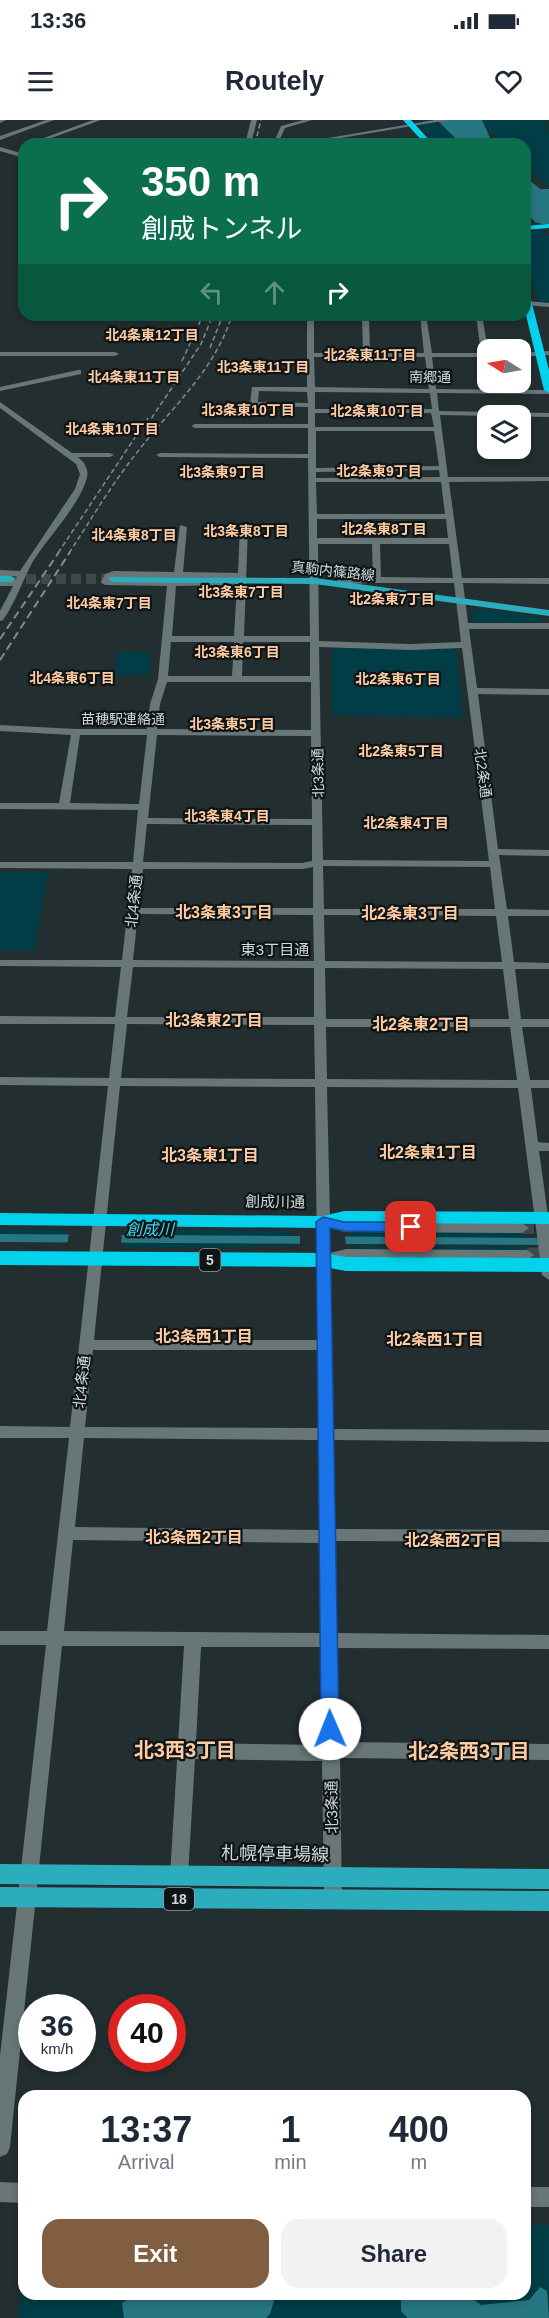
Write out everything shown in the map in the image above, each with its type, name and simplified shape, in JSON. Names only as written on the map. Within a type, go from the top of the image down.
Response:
[{"type":"highway","points":[[410,123],[424,138]]},
{"type":"highway","points":[[531,226],[549,224]]},
{"type":"highway","points":[[531,316],[545,354],[549,391]]},
{"type":"highway","name":"創成川通","points":[[0,1219],[99,1224],[323,1227],[344,1217],[545,1222]]},
{"type":"highway","name":"5","points":[[0,1258],[96,1254],[324,1253],[346,1264],[548,1263]]},
{"type":"main road","points":[[0,579],[18,578]]},
{"type":"main road","name":"真駒内篠路線","points":[[113,579],[315,581],[549,613]]},
{"type":"main road","name":"札幌停車場線","points":[[0,1874],[549,1879]]},
{"type":"main road","name":"18","points":[[0,1897],[549,1901]]},
{"type":"street","points":[[1,137],[51,120]]},
{"type":"street","points":[[47,138],[98,120]]},
{"type":"street","points":[[250,138],[254,120]]},
{"type":"street","points":[[278,138],[283,127],[309,120]]},
{"type":"street","points":[[328,138],[410,123],[421,124],[445,120]]},
{"type":"street","points":[[9,151],[18,148]]},
{"type":"street","points":[[0,149],[18,154]]},
{"type":"street","points":[[531,303],[549,305]]},
{"type":"street","name":"北3条通","points":[[310,321],[333,1900]]},
{"type":"street","points":[[365,321],[367,355]]},
{"type":"street","name":"北2条通","points":[[424,321],[532,1146],[545,1222],[548,1263]]},
{"type":"street","points":[[480,321],[483,339]]},
{"type":"street","points":[[0,354],[115,354]]},
{"type":"street","points":[[311,355],[477,355]]},
{"type":"street","points":[[0,389],[78,372]]},
{"type":"street","name":"南郷通","points":[[312,408],[254,405],[255,389],[432,391],[477,388]]},
{"type":"street","name":"南郷通","points":[[531,390],[549,391]]},
{"type":"street","points":[[0,404],[70,455],[83,469],[83,482],[18,578],[0,618]]},
{"type":"street","points":[[312,408],[549,415]]},
{"type":"street","points":[[195,426],[438,429]]},
{"type":"street","points":[[70,455],[110,455]]},
{"type":"street","points":[[160,455],[313,456]]},
{"type":"street","points":[[313,470],[443,468]]},
{"type":"street","points":[[313,480],[549,479]]},
{"type":"street","points":[[314,517],[449,516]]},
{"type":"street","name":"北4条通","points":[[0,2146],[155,704],[163,679],[166,639],[183,527]]},
{"type":"street","points":[[237,679],[244,528]]},
{"type":"street","points":[[314,541],[452,541]]},
{"type":"street","points":[[376,541],[377,580]]},
{"type":"street","points":[[0,573],[18,578]]},
{"type":"street","points":[[175,579],[105,582],[108,576],[114,574],[175,579],[233,584],[242,579]]},
{"type":"street","points":[[0,583],[18,578]]},
{"type":"street","points":[[338,583],[377,580],[549,581]]},
{"type":"street","points":[[463,626],[549,626]]},
{"type":"street","points":[[166,639],[466,645]]},
{"type":"street","points":[[163,679],[316,679]]},
{"type":"street","points":[[472,691],[549,692]]},
{"type":"street","name":"苗穂駅連絡通","points":[[1,732],[317,733]]},
{"type":"street","points":[[64,807],[76,732]]},
{"type":"street","points":[[0,806],[144,807]]},
{"type":"street","points":[[143,821],[318,822]]},
{"type":"street","points":[[0,865],[302,866],[319,863],[494,858],[549,853]]},
{"type":"street","points":[[133,911],[549,913]]},
{"type":"street","name":"東3丁目通","points":[[0,963],[549,966]]},
{"type":"street","points":[[0,1020],[549,1023]]},
{"type":"street","points":[[0,1081],[549,1084]]},
{"type":"street","points":[[532,1146],[549,1147]]},
{"type":"street","points":[[323,1227],[522,1228]]},
{"type":"street","points":[[324,1253],[527,1255]]},
{"type":"street","points":[[86,1345],[325,1345]]},
{"type":"street","points":[[0,1432],[549,1436]]},
{"type":"street","points":[[66,1533],[549,1536]]},
{"type":"street","points":[[0,1638],[549,1642]]},
{"type":"street","points":[[179,1876],[193,1640]]},
{"type":"street","points":[[186,1751],[549,1752]]},
{"type":"street","points":[[0,2192],[18,2193]]},
{"type":"street","points":[[531,2197],[549,2197]]},
{"type":"shaded area","points":[[415,120],[436,120],[439,126],[443,126],[454,138],[430,138],[421,128],[423,126]]},
{"type":"shaded area","points":[[437,120],[482,120],[490,138],[455,138]]},
{"type":"shaded area","points":[[478,120],[546,120],[549,134],[549,187],[531,170],[531,138],[497,138]]},
{"type":"shaded area","points":[[531,181],[540,189],[549,189],[549,226],[535,222],[531,218]]},
{"type":"shaded area","points":[[542,229],[549,236],[549,303],[538,303],[531,279],[531,230]]},
{"type":"shaded area","points":[[484,609],[540,617],[541,623],[473,622],[470,610]]},
{"type":"shaded area","points":[[337,648],[456,649],[463,718],[332,715],[332,650]]},
{"type":"shaded area","points":[[117,652],[148,652],[151,657],[148,675],[115,675]]},
{"type":"shaded area","points":[[0,872],[48,872],[34,951],[0,951]]},
{"type":"shaded area","points":[[0,1229],[60,1229],[68,1233],[66,1235],[0,1234]]},
{"type":"shaded area","points":[[126,1230],[290,1231],[291,1237],[126,1234]]},
{"type":"shaded area","points":[[525,1231],[526,1238],[350,1237],[350,1232]]},
{"type":"shaded area","points":[[0,1234],[549,1238],[549,1245],[0,1242]]},
{"type":"shaded area","points":[[125,1243],[291,1245],[291,1247],[124,1248]]},
{"type":"shaded area","points":[[353,1246],[527,1246],[528,1250],[355,1249]]},
{"type":"shaded area","points":[[531,2225],[549,2225],[549,2318],[18,2318],[20,2300],[531,2300]]},
{"type":"shaded area","points":[[540,2287],[547,2291],[549,2318],[408,2318],[401,2311],[401,2300],[474,2300],[481,2305],[531,2300]]},
{"type":"shaded area","points":[[126,2300],[274,2300],[270,2314],[266,2318],[124,2318],[122,2303]]},
{"type":"pier","points":[[122,1231],[121,1246],[67,1246],[69,1233],[66,1232]]},
{"type":"pier","points":[[300,1236],[345,1236],[346,1246],[300,1246]]},
{"type":"tunnel","points":[[11,579],[113,579]]},
{"type":"tunnel","points":[[522,1228],[549,1228]]},
{"type":"tunnel","points":[[527,1255],[549,1255]]},
{"type":"railway","points":[[256,138],[261,120]]},
{"type":"railway","points":[[182,361],[200,321]]},
{"type":"railway","points":[[147,425],[201,344],[211,321]]},
{"type":"railway","points":[[210,348],[221,321]]},
{"type":"railway","points":[[69,553],[129,462],[204,370],[225,335],[230,321]]},
{"type":"railway","points":[[58,553],[148,418]]},
{"type":"railway","points":[[0,639],[59,552]]},
{"type":"railway","points":[[0,660],[70,552]]},
{"type":"district","name":"北4条東12丁目","points":[[152,335]]},
{"type":"district","name":"北2条東11丁目","points":[[370,355]]},
{"type":"district","name":"北3条東11丁目","points":[[263,367]]},
{"type":"district","name":"北4条東11丁目","points":[[134,377]]},
{"type":"district","name":"北3条東10丁目","points":[[248,410]]},
{"type":"district","name":"北2条東10丁目","points":[[377,411]]},
{"type":"district","name":"北4条東10丁目","points":[[112,429]]},
{"type":"district","name":"北2条東9丁目","points":[[379,471]]},
{"type":"district","name":"北3条東9丁目","points":[[222,472]]},
{"type":"district","name":"北2条東8丁目","points":[[384,529]]},
{"type":"district","name":"北3条東8丁目","points":[[246,531]]},
{"type":"district","name":"北4条東8丁目","points":[[134,535]]},
{"type":"district","name":"北3条東7丁目","points":[[241,592]]},
{"type":"district","name":"北2条東7丁目","points":[[392,599]]},
{"type":"district","name":"北4条東7丁目","points":[[109,603]]},
{"type":"district","name":"北3条東6丁目","points":[[237,652]]},
{"type":"district","name":"北4条東6丁目","points":[[72,678]]},
{"type":"district","name":"北2条東6丁目","points":[[398,679]]},
{"type":"district","name":"北3条東5丁目","points":[[232,724]]},
{"type":"district","name":"北2条東5丁目","points":[[401,751]]},
{"type":"district","name":"北3条東4丁目","points":[[227,816]]},
{"type":"district","name":"北2条東4丁目","points":[[406,823]]},
{"type":"district","name":"北3条東3丁目","points":[[224,912]]},
{"type":"district","name":"北2条東3丁目","points":[[410,913]]},
{"type":"district","name":"北3条東2丁目","points":[[214,1020]]},
{"type":"district","name":"北2条東2丁目","points":[[421,1024]]},
{"type":"district","name":"北2条東1丁目","points":[[428,1152]]},
{"type":"district","name":"北3条東1丁目","points":[[210,1155]]},
{"type":"district","name":"北3条西1丁目","points":[[204,1336]]},
{"type":"district","name":"北2条西1丁目","points":[[435,1339]]},
{"type":"district","name":"北3条西2丁目","points":[[194,1537]]},
{"type":"district","name":"北2条西2丁目","points":[[453,1540]]},
{"type":"district","name":"北3西3丁目","points":[[185,1750]]},
{"type":"district","name":"北2条西3丁目","points":[[469,1751]]},
{"type":"route","points":[[330,1729],[323,1222],[344,1227],[411,1227]]},
{"type":"water label","name":"創成川","points":[[150,1229]]}]
